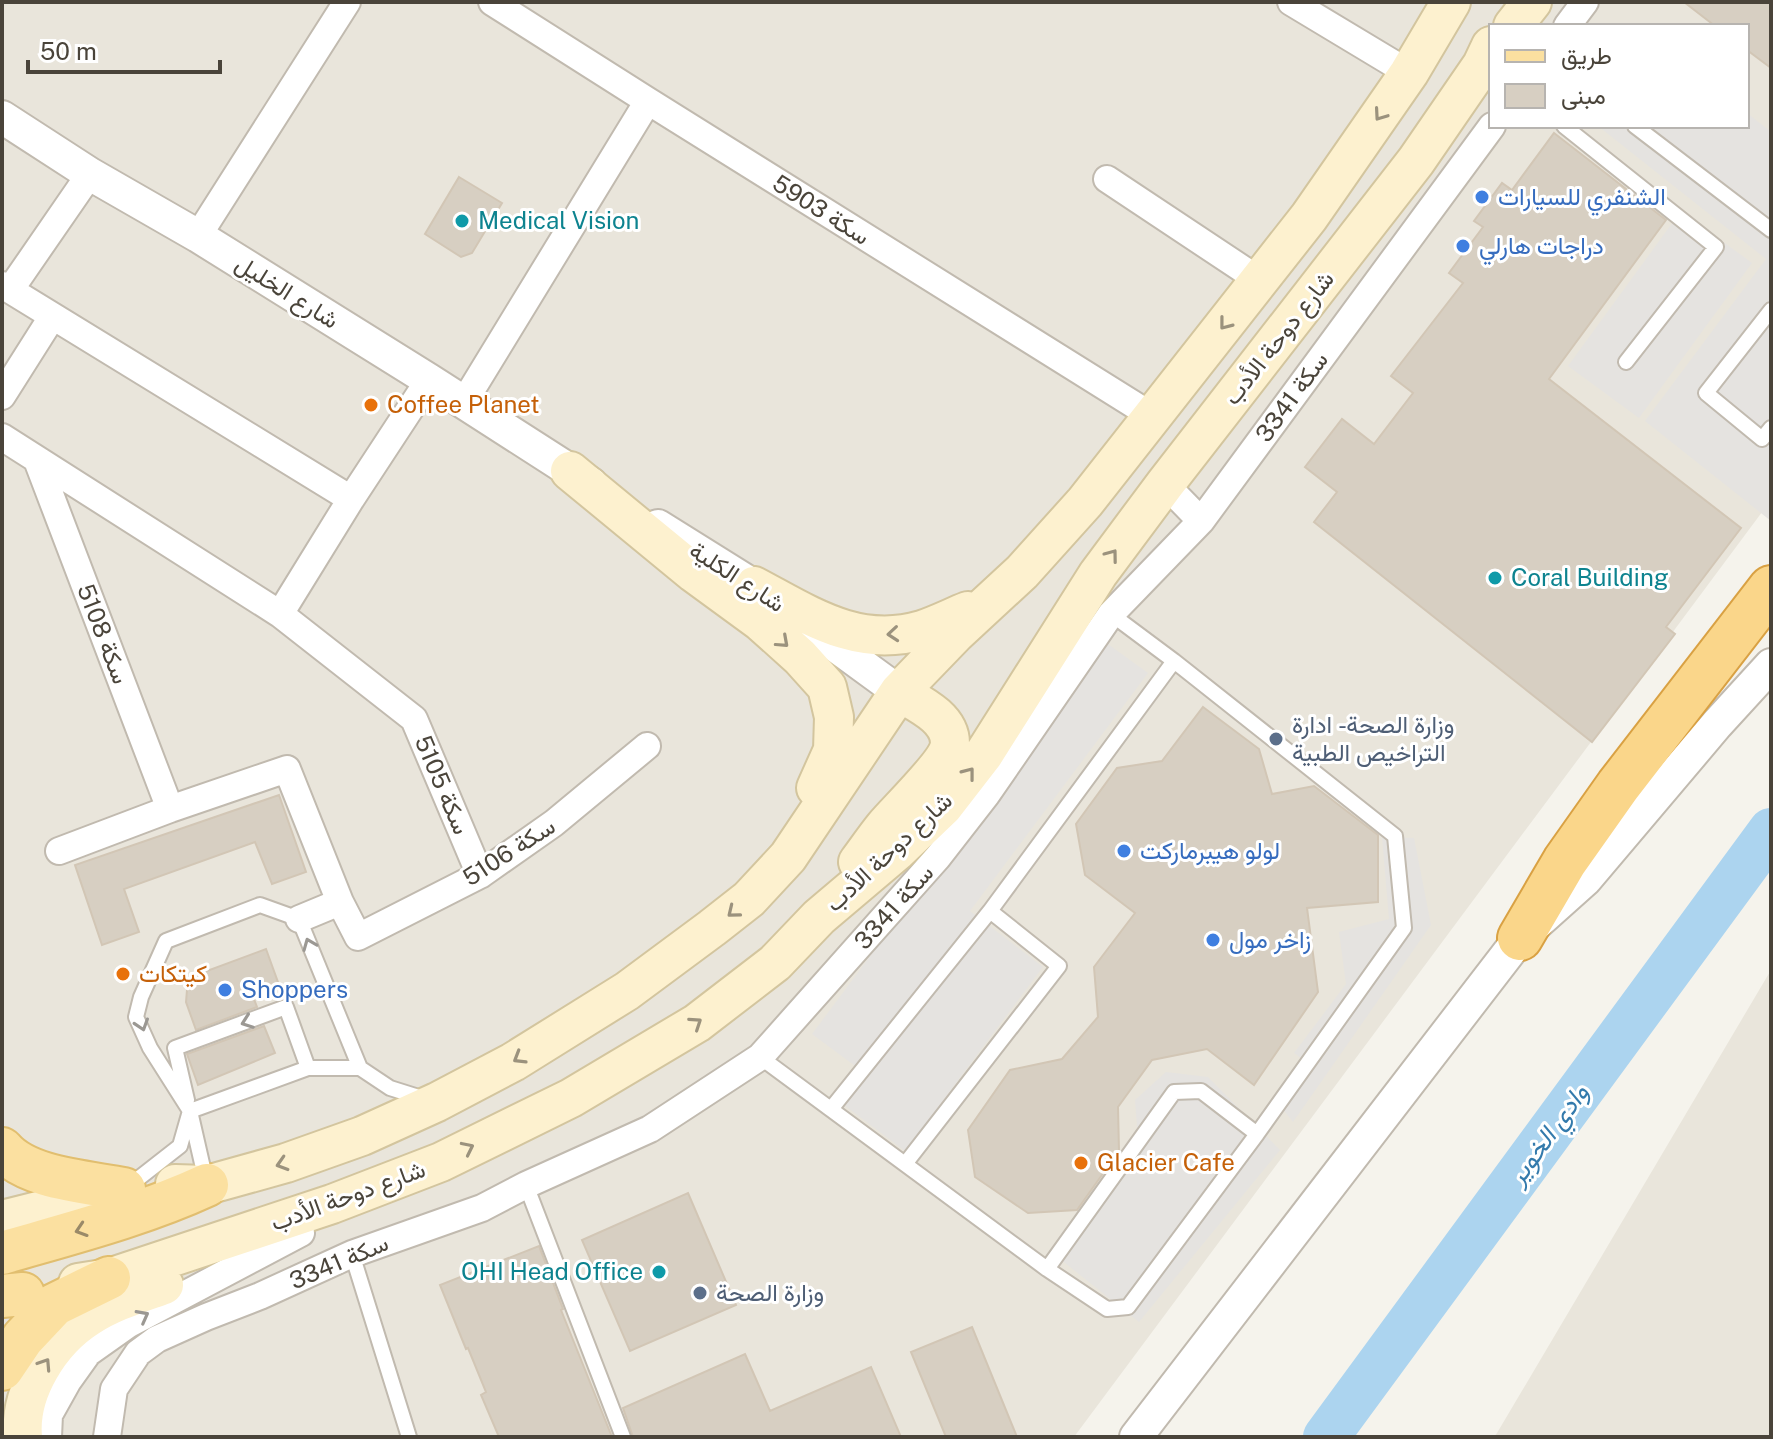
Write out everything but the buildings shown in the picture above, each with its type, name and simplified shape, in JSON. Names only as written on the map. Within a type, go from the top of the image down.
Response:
[{"type":"highway","points":[[1520,938],[1565,861],[1618,786],[1771,588]]},
{"type":"highway","points":[[1520,938],[1605,829],[1771,629]]},
{"type":"main road","points":[[788,857],[899,692],[956,633],[1022,572],[1085,502],[1309,217],[1409,73],[1451,2]]},
{"type":"main road","points":[[1501,24],[1512,2]]},
{"type":"main road","points":[[1515,24],[1532,2]]},
{"type":"main road","name":"شارع دوحة الأدب","points":[[9,1296],[109,1278],[332,1204],[441,1162],[571,1098],[697,1023],[775,963],[819,917],[943,807],[984,754],[1098,574],[1416,161],[1488,55]]},
{"type":"main road","points":[[570,471],[694,573],[761,622],[800,657],[827,687],[834,717],[833,750],[788,857]]},
{"type":"main road","points":[[754,586],[831,626],[888,636],[921,630],[992,600]]},
{"type":"main road","points":[[819,917],[881,830],[943,761],[950,744],[946,728],[934,714],[899,692]]},
{"type":"main road","points":[[3,1245],[63,1236],[177,1199],[207,1185],[349,1141],[437,1102],[513,1062],[627,991],[749,899],[788,857],[826,825],[889,738],[902,729],[913,729],[922,734],[928,744],[927,757],[899,810]]},
{"type":"main road","points":[[2,1149],[26,1167],[47,1175],[124,1189],[171,1184],[207,1185]]},
{"type":"main road","points":[[3,1245],[124,1189]]},
{"type":"main road","points":[[23,1437],[22,1421],[30,1387],[62,1339],[88,1317],[117,1302],[301,1233],[332,1204]]},
{"type":"main road","points":[[2,1369],[23,1338],[54,1305],[109,1278]]},
{"type":"street","points":[[198,236],[347,2]]},
{"type":"street","name":"سكة 5903","points":[[492,2],[1152,416]]},
{"type":"street","points":[[1291,2],[1409,73]]},
{"type":"street","points":[[1568,24],[1585,2]]},
{"type":"street","points":[[464,402],[648,101]]},
{"type":"street","name":"شارع الخليل","points":[[2,117],[90,174],[198,236],[570,471]]},
{"type":"street","name":"سكة 3341","points":[[107,1437],[114,1389],[138,1353],[157,1339],[352,1254],[482,1208],[650,1129],[760,1057],[938,857],[987,794],[1111,614],[1201,521],[1491,128]]},
{"type":"street","points":[[90,174],[6,288],[351,499]]},
{"type":"street","points":[[1107,179],[1259,280]]},
{"type":"street","points":[[2,396],[52,317]]},
{"type":"street","points":[[280,614],[429,380]]},
{"type":"street","name":"سكة 5105","points":[[2,437],[280,614],[414,719],[480,875]]},
{"type":"street","name":"سكة 5108","points":[[37,460],[170,809]]},
{"type":"street","name":"شارع الكلية","points":[[570,471],[754,586],[899,692]]},
{"type":"street","points":[[1165,484],[1201,521]]},
{"type":"street","points":[[1136,1437],[1520,938],[1586,879],[1771,665]]},
{"type":"street","name":"سكة 5106","points":[[340,902],[358,937],[480,875],[554,823],[647,746]]},
{"type":"street","points":[[59,851],[287,769],[340,902],[299,919]]},
{"type":"street","name":"سكة 3341","points":[[48,1437],[49,1415],[88,1353],[129,1324],[301,1233]]},
{"type":"lane","points":[[1567,128],[1716,247],[1626,362]]},
{"type":"lane","points":[[1638,128],[1771,230]]},
{"type":"lane","points":[[1771,310],[1706,393],[1762,439],[1771,428]]},
{"type":"lane","points":[[760,1057],[1047,1269],[1107,1309],[1128,1307],[1257,1134],[1404,928],[1395,836],[1111,614]]},
{"type":"lane","points":[[831,1109],[990,911],[1174,661]]},
{"type":"lane","points":[[124,1189],[180,1146],[190,1111],[150,1048],[136,1017],[141,997],[166,941],[260,905],[299,919],[360,1068]]},
{"type":"lane","points":[[905,1164],[1059,966],[990,911]]},
{"type":"lane","points":[[207,1185],[175,1048],[286,1007],[308,1068]]},
{"type":"lane","points":[[190,1111],[308,1068],[360,1068],[390,1088],[437,1102]]},
{"type":"lane","points":[[1047,1269],[1174,1092],[1201,1091],[1257,1134]]},
{"type":"lane","points":[[526,1185],[623,1437]]},
{"type":"lane","points":[[352,1254],[409,1437]]},
{"type":"shaded area","points":[[2,2],[1771,2],[1771,500],[1074,1437],[2,1437]]},
{"type":"shaded area","points":[[1749,115],[1771,132],[1771,521],[1645,421],[1766,259],[1601,128],[1749,128]]},
{"type":"shaded area","points":[[1681,211],[1752,263],[1639,418],[1568,366]]},
{"type":"shaded area","points":[[1105,642],[1148,673],[970,911],[1043,967],[905,1151],[844,1105],[866,1074],[812,1034]]},
{"type":"shaded area","points":[[1382,837],[1414,838],[1431,925],[1293,1122],[1281,1107],[1312,1066],[1294,1053],[1346,984],[1339,932],[1389,919]]},
{"type":"shaded area","points":[[1771,970],[1771,1437],[1494,1437],[1497,1433]]},
{"type":"shaded area","points":[[1166,1072],[1208,1077],[1280,1150],[1139,1322],[1050,1251],[1138,1139],[1135,1100]]},
{"type":"waterway","name":"وادي الخوير","points":[[1326,1437],[1771,831]]},
{"type":"place","name":"الشنفري للسيارات","points":[[1482,197]]},
{"type":"place","name":"Medical Vision","points":[[462,221]]},
{"type":"place","name":"دراجات هارلي","points":[[1463,246]]},
{"type":"place","name":"Coffee Planet","points":[[371,405]]},
{"type":"place","name":"Coral Building","points":[[1495,578]]},
{"type":"place","name":"وزارة الصحة - ادارة التراخيص الطبية","points":[[1276,739]]},
{"type":"place","name":"لولو هيبرماركت","points":[[1124,851]]},
{"type":"place","name":"زاخر مول","points":[[1213,940]]},
{"type":"place","name":"كيتكات","points":[[123,974]]},
{"type":"place","name":"Shoppers","points":[[225,990]]},
{"type":"place","name":"Glacier Cafe","points":[[1081,1163]]},
{"type":"place","name":"OHI Head Office","points":[[659,1272]]},
{"type":"place","name":"وزارة الصحة","points":[[700,1293]]}]
